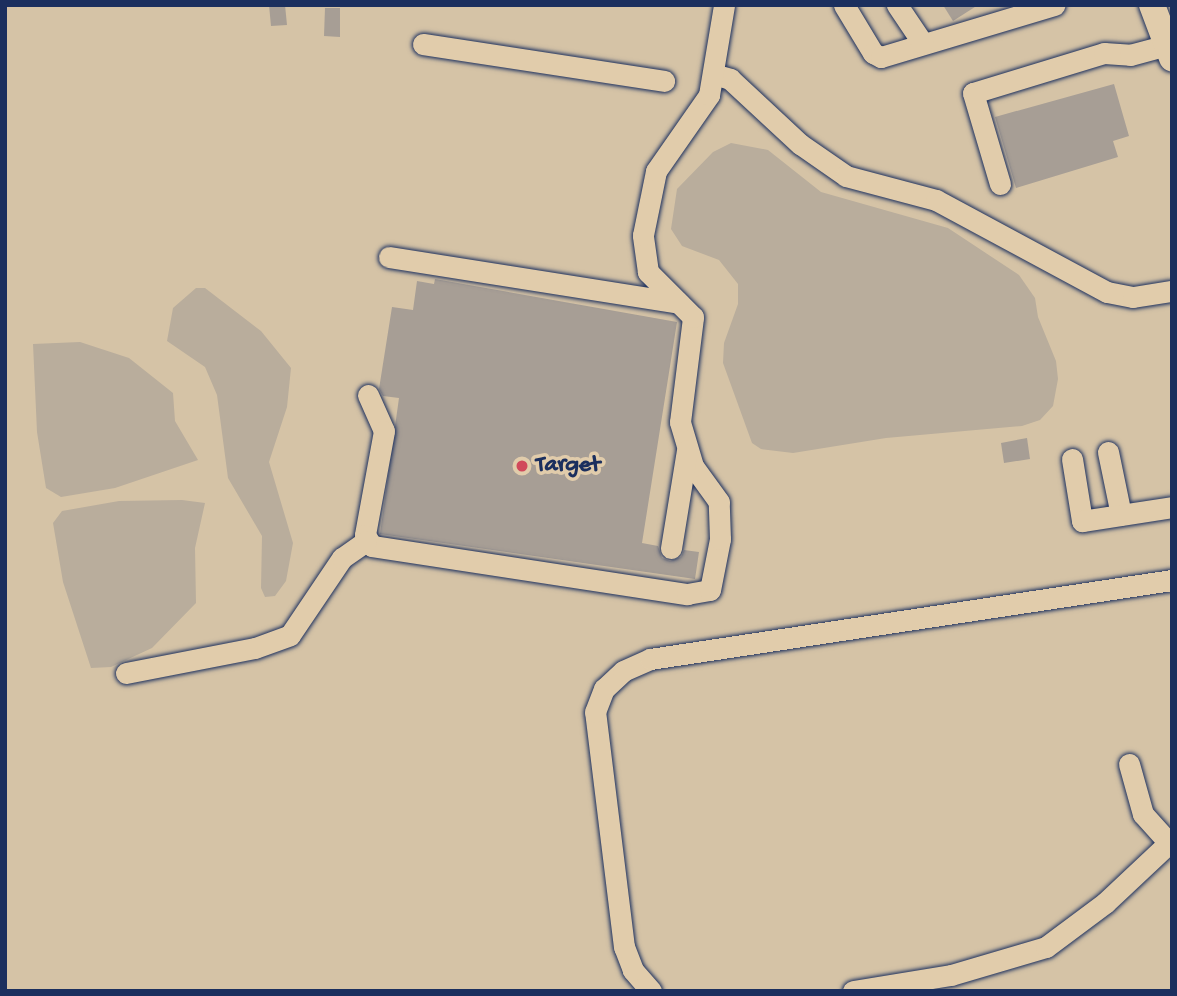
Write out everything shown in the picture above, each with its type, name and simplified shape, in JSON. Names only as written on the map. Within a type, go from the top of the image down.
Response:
[{"type":"main road","points":[[1153,5],[1170,52]]},
{"type":"lane","points":[[636,296],[656,171],[707,102],[724,5]]},
{"type":"lane","points":[[844,5],[877,56],[1054,5]]},
{"type":"lane","points":[[897,5],[922,42]]},
{"type":"lane","points":[[423,44],[664,81]]},
{"type":"lane","points":[[1000,184],[973,93],[1104,52],[1130,55],[1170,52]]},
{"type":"lane","points":[[713,74],[730,79],[800,144],[846,176],[936,200],[1107,292],[1133,297],[1172,291]]},
{"type":"lane","points":[[643,249],[655,281],[684,304],[693,317],[681,402],[687,450],[671,548]]},
{"type":"lane","points":[[390,257],[684,304]]},
{"type":"lane","points":[[126,673],[255,648],[290,635],[342,558],[366,541],[384,430],[368,395]]},
{"type":"lane","points":[[366,541],[375,547],[703,594],[711,588],[714,578],[720,539],[719,502],[687,450]]},
{"type":"lane","points":[[1108,452],[1121,515]]},
{"type":"lane","points":[[1072,459],[1082,521],[1172,507]]},
{"type":"lane","points":[[651,991],[633,970],[624,947],[595,712],[604,689],[623,671],[650,659],[1172,580]]},
{"type":"lane","points":[[853,991],[951,975],[1020,958],[1046,947],[1105,903],[1170,841],[1143,814],[1129,764]]},
{"type":"shaded area","points":[[731,143],[768,150],[821,192],[948,228],[1019,275],[1035,298],[1038,317],[1056,361],[1058,379],[1053,406],[1040,420],[1022,426],[886,438],[793,453],[761,449],[752,443],[723,363],[724,343],[738,304],[738,284],[719,260],[682,246],[671,229],[677,189],[713,152]]},
{"type":"shaded area","points":[[196,288],[205,288],[261,331],[291,368],[287,407],[269,462],[293,543],[286,581],[275,596],[265,597],[261,588],[262,536],[228,478],[217,395],[205,367],[167,341],[173,308]]},
{"type":"shaded area","points":[[80,342],[129,358],[173,393],[175,421],[198,460],[115,488],[61,497],[46,488],[37,432],[33,344]]},
{"type":"shaded area","points":[[182,500],[205,503],[195,548],[196,603],[152,648],[111,667],[91,668],[63,582],[53,523],[62,511],[119,501]]},
{"type":"building","points":[[269,5],[285,5],[287,25],[271,26]]},
{"type":"building","points":[[943,5],[978,5],[953,21]]},
{"type":"building","points":[[325,8],[340,8],[340,37],[324,36]]},
{"type":"building","points":[[1114,84],[1129,136],[1113,141],[1118,157],[1016,188],[995,117]]},
{"type":"building","name":"Target","points":[[435,279],[677,322],[642,543],[658,546],[662,558],[670,561],[681,557],[684,550],[699,552],[695,579],[380,534],[399,398],[383,396],[379,389],[392,307],[413,310],[417,281],[434,284]]},
{"type":"building","points":[[1027,438],[1030,459],[1004,463],[1001,443]]},
{"type":"place","name":"Target","points":[[522,466]]}]
